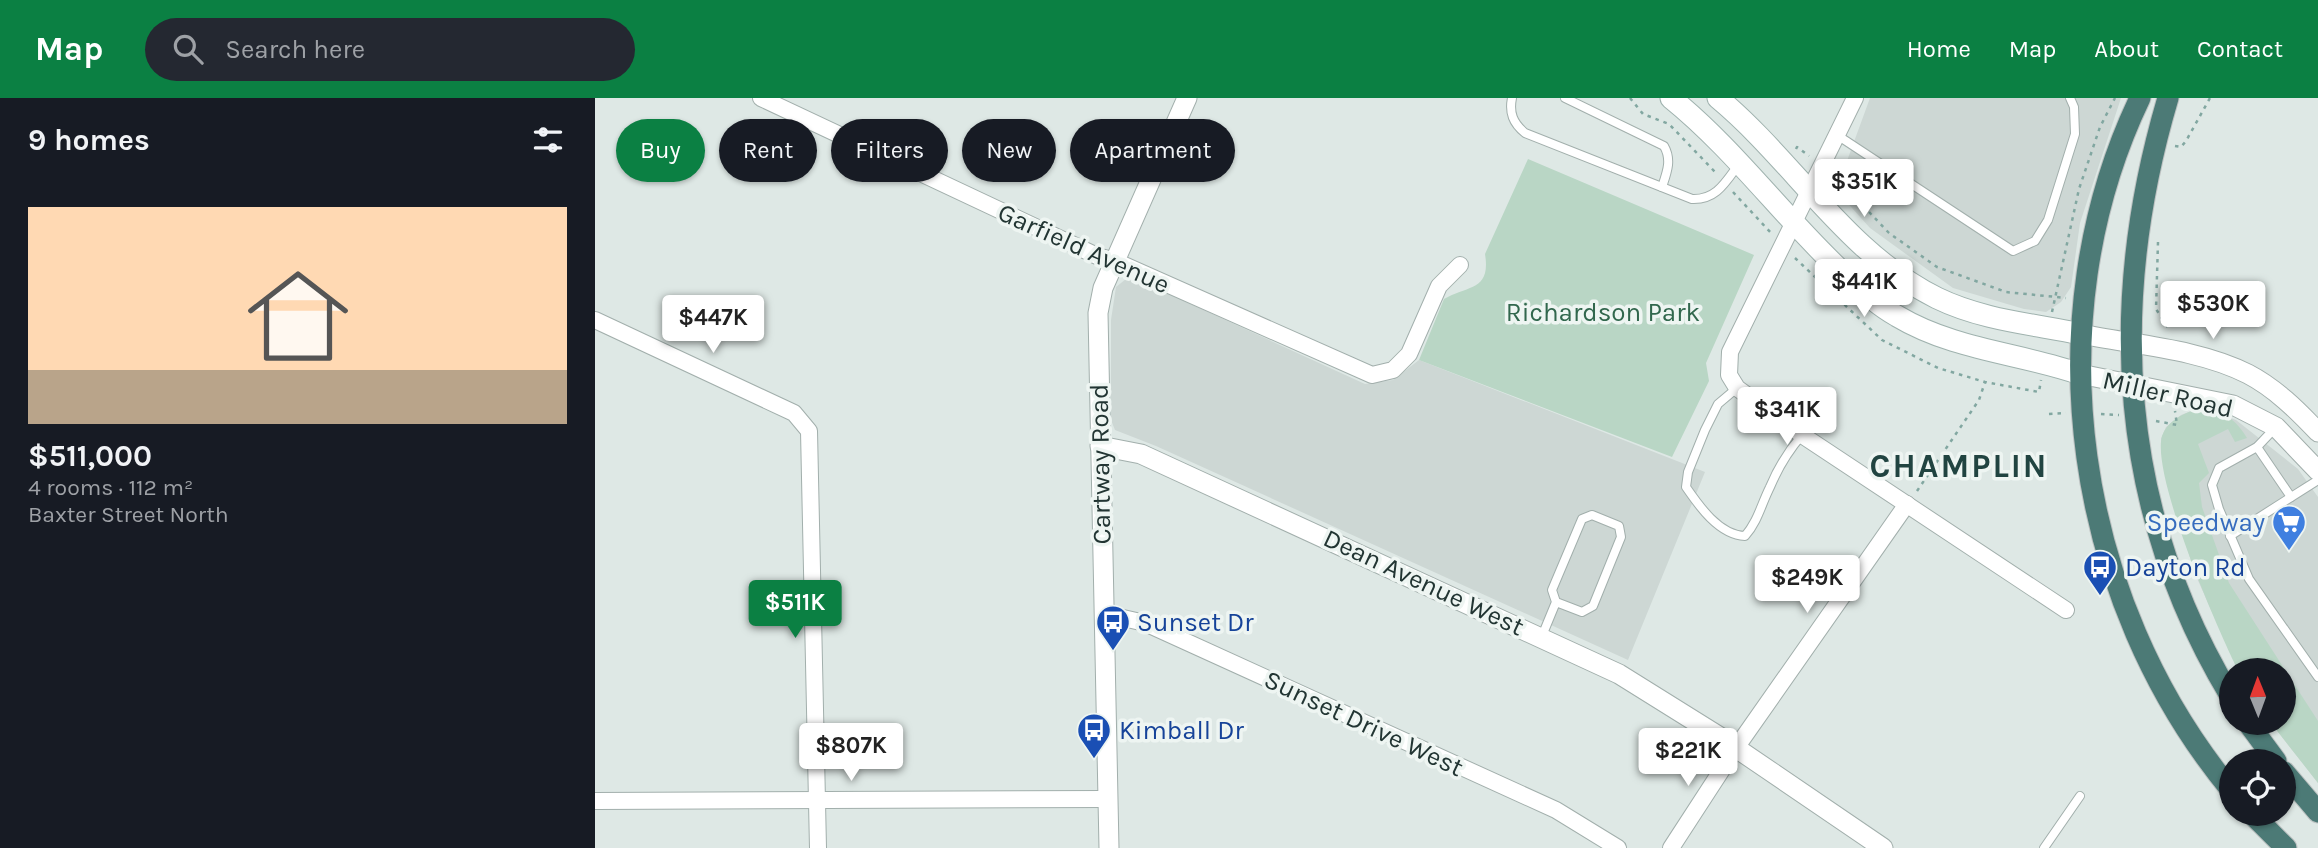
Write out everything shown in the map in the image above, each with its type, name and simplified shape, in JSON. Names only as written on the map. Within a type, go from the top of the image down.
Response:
[{"type":"highway","points":[[2140,98],[2117,157],[2101,212],[2092,250],[2081,334],[2080,373],[2091,482],[2100,527],[2118,589],[2143,649],[2172,704],[2219,773]]},
{"type":"highway","points":[[2168,98],[2151,153],[2139,217],[2129,344],[2131,386],[2145,481],[2163,545],[2194,625],[2219,673]]},
{"type":"highway","points":[[2296,786],[2318,813]]},
{"type":"highway","points":[[2264,826],[2286,848]]},
{"type":"main road","points":[[1671,98],[1707,130],[1794,224],[1880,305],[1913,325],[1989,352],[2080,373]]},
{"type":"main road","points":[[1718,98],[1872,256],[1938,299],[1997,319],[2081,334]]},
{"type":"street","name":"Garfield Avenue","points":[[761,98],[1097,256],[1115,261],[1372,376],[1393,370],[1409,354],[1439,286],[1460,265]]},
{"type":"street","name":"Cartway Road","points":[[1109,848],[1098,313],[1103,288],[1187,98]]},
{"type":"street","points":[[1855,98],[1730,352],[1729,375],[1737,388],[1802,435],[2066,610]]},
{"type":"street","points":[[595,320],[794,414],[809,432],[818,848]]},
{"type":"street","name":"Miller Road","points":[[2081,334],[2212,361],[2246,373],[2276,392],[2318,432]]},
{"type":"street","name":"Miller Road","points":[[2080,373],[2131,386],[2233,405],[2276,427],[2318,471]]},
{"type":"street","name":"Dean Avenue West","points":[[1100,446],[1141,454],[1542,636],[1619,674],[1736,748],[1883,848]]},
{"type":"street","points":[[1671,848],[1736,748],[1907,504]]},
{"type":"street","name":"Sunset Drive West","points":[[1103,618],[1123,618],[1145,623],[1556,810],[1618,848]]},
{"type":"street","points":[[595,801],[1108,799]]},
{"type":"lane","points":[[1512,98],[1511,112],[1515,124],[1525,133],[1692,199],[1705,199],[1717,193],[1739,164]]},
{"type":"lane","points":[[1565,98],[1648,135],[1664,146],[1668,154],[1669,168],[1662,187]]},
{"type":"lane","points":[[1837,135],[2013,251],[2035,241],[2049,220],[2075,134],[2074,107],[2070,98]]},
{"type":"lane","points":[[1737,388],[1718,404],[1688,472],[1686,487],[1707,517],[1738,536],[1745,536],[1754,525],[1770,486],[1792,447],[1802,435]]},
{"type":"lane","points":[[2276,427],[2257,447],[2219,468],[2212,485],[2249,579],[2318,677]]},
{"type":"lane","points":[[2257,447],[2291,497]]},
{"type":"lane","points":[[2230,536],[2318,480]]},
{"type":"lane","points":[[1542,636],[1556,602],[1552,590],[1582,519],[1592,514],[1619,526],[1622,537],[1593,606],[1582,612],[1556,602]]},
{"type":"lane","points":[[2044,848],[2080,796]]},
{"type":"path","points":[[1630,98],[1643,114],[1669,124],[1768,231]]},
{"type":"path","points":[[1821,165],[1889,233],[1937,267],[2006,292],[2053,296],[2062,272],[2067,237],[2088,160],[2115,98]]},
{"type":"path","points":[[2171,151],[2172,145],[2181,147],[2186,141],[2210,98]]},
{"type":"path","points":[[2158,241],[2156,309],[2164,324],[2170,328]]},
{"type":"path","points":[[1797,261],[1882,340],[1938,368],[1985,382],[2039,392]]},
{"type":"path","points":[[1907,504],[1979,400],[1985,382]]},
{"type":"shaded area","points":[[1870,98],[2121,98],[2080,223],[2071,287],[2061,302],[2046,312],[2024,309],[1953,288],[1870,228],[1843,198],[1840,180]]},
{"type":"shaded area","points":[[1126,279],[1136,279],[1365,384],[1393,380],[1419,360],[1705,472],[1628,660],[1156,446],[1115,430],[1111,420],[1111,320],[1116,287]]},
{"type":"shaded area","points":[[2194,410],[2217,413],[2236,420],[2298,469],[2318,497],[2318,783],[2296,755],[2296,749],[2291,749],[2280,735],[2296,735],[2296,658],[2233,658],[2196,576],[2162,458],[2161,439],[2166,427],[2181,415]]},
{"type":"green space","name":"Richardson Park","points":[[1528,159],[1754,255],[1706,363],[1709,381],[1672,457],[1419,360],[1444,299],[1481,281],[1486,266],[1485,254]]},
{"type":"green space","points":[[2194,410],[2225,416],[2242,430],[2247,438],[2235,442],[2228,429],[2198,444],[2209,473],[2199,483],[2202,507],[2229,583],[2277,658],[2232,658],[2188,553],[2166,484],[2161,456],[2162,436],[2167,427]]},
{"type":"green space","points":[[2296,687],[2318,721],[2318,783],[2296,755],[2296,749],[2291,749],[2280,735],[2296,735]]},
{"type":"place","name":"Speedway","points":[[2289,552]]},
{"type":"place","name":"Dayton Rd","points":[[2100,597]]},
{"type":"place","name":"Sunset Dr","points":[[1113,652]]},
{"type":"place","name":"Kimball Dr","points":[[1094,760]]},
{"type":"district","name":"CHAMPLIN","points":[[1959,465]]}]
